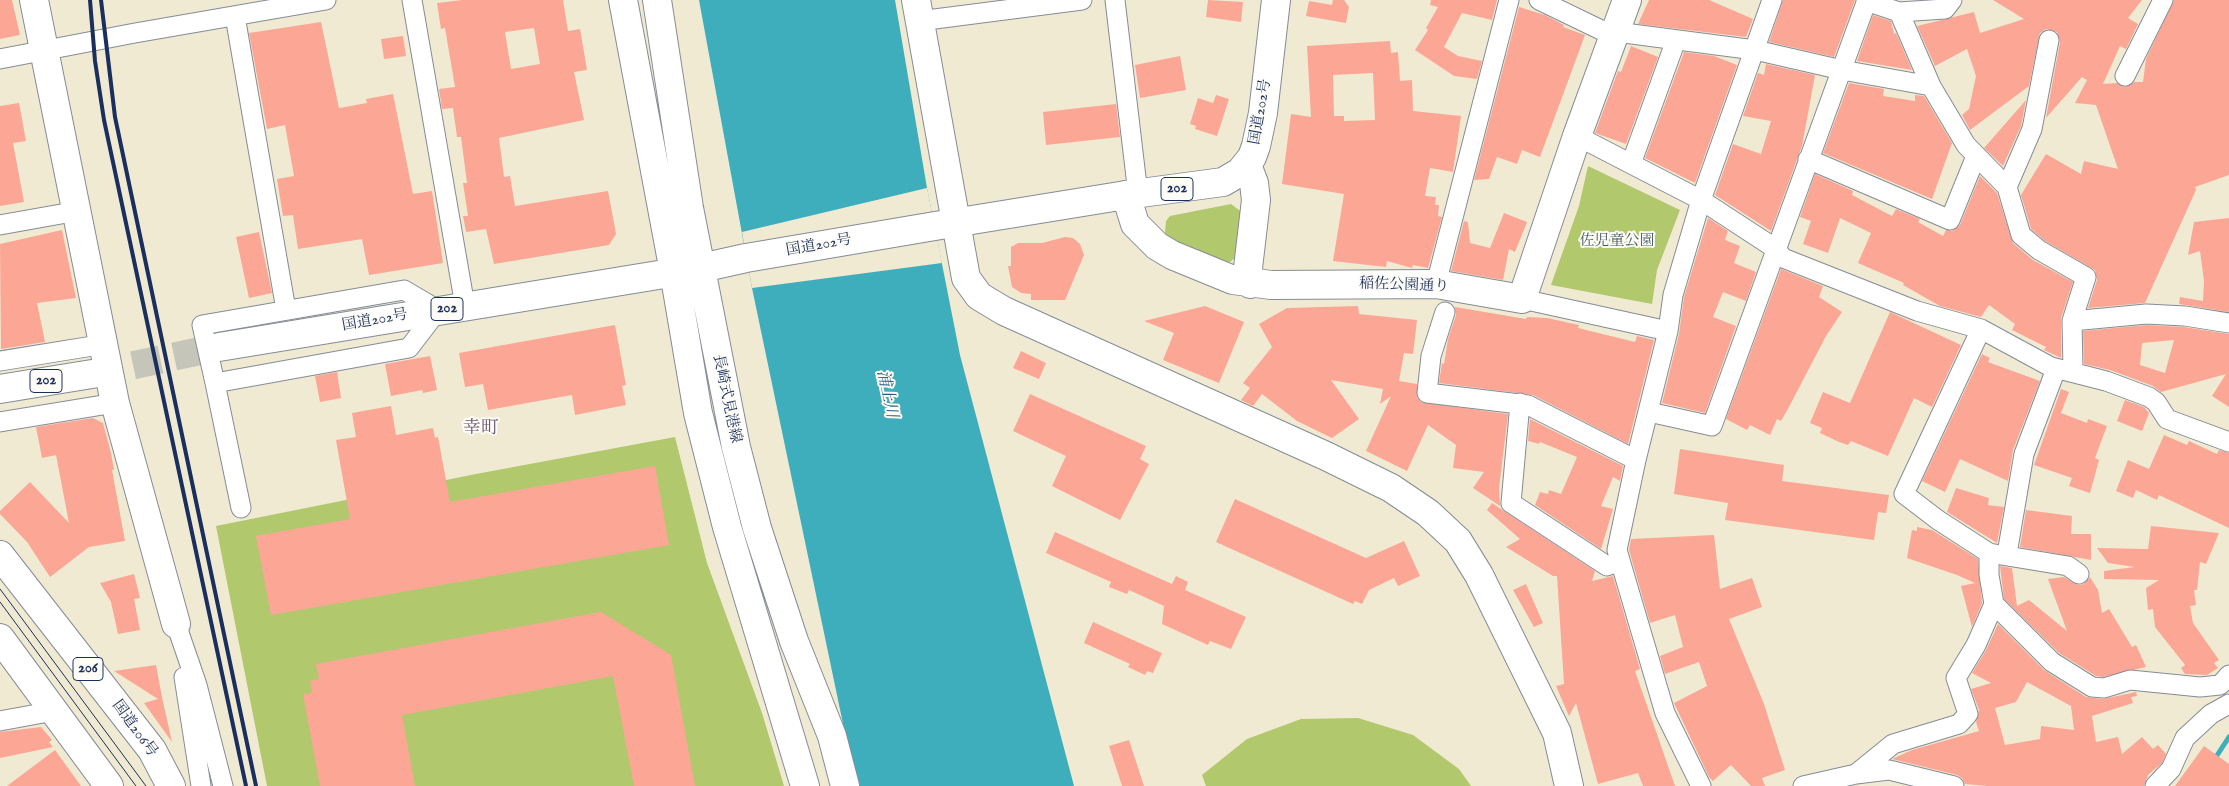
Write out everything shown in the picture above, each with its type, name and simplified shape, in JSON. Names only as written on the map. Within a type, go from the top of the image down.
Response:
[{"type":"main road","points":[[34,0],[105,344],[115,403],[176,624]]},
{"type":"main road","name":"長崎式見港線","points":[[623,0],[688,270],[732,428],[757,528],[794,640],[832,736],[846,786]]},
{"type":"main road","name":"長崎式見港線","points":[[657,0],[689,208],[688,270],[698,413],[727,526],[805,786]]},
{"type":"main road","name":"国道202号","points":[[219,347],[688,270],[746,258],[946,224],[1223,182],[1234,177],[1247,165],[1254,152],[1261,130],[1276,0]]},
{"type":"main road","points":[[1522,299],[1577,136],[1627,0]]},
{"type":"main road","points":[[918,10],[946,224],[966,278],[979,296],[1004,311],[1326,456],[1391,488],[1428,513],[1458,541],[1479,576],[1557,733],[1569,786]]},
{"type":"main road","points":[[1247,165],[1254,183],[1256,200],[1248,268],[1250,284]]},
{"type":"main road","name":"稲佐公園通り","points":[[1132,195],[1135,224],[1157,246],[1204,269],[1250,284],[1436,284],[1522,299]]},
{"type":"main road","name":"202","points":[[0,389],[92,374]]},
{"type":"main road","name":"国道206号","points":[[0,556],[152,750],[171,786]]},
{"type":"main road","points":[[0,638],[109,786]]},
{"type":"street","points":[[0,59],[135,33],[326,0]]},
{"type":"street","points":[[412,0],[465,306]]},
{"type":"street","points":[[918,10],[1082,0]]},
{"type":"street","points":[[1115,0],[1132,195]]},
{"type":"street","points":[[1436,284],[1509,0]]},
{"type":"street","points":[[1539,0],[1601,30],[1755,50],[1842,70],[1931,86]]},
{"type":"street","points":[[1684,786],[1669,741],[1665,713],[1617,550],[1636,460],[1668,332],[1673,296],[1702,200],[1772,0]]},
{"type":"street","points":[[1649,412],[1712,426],[1867,1],[1899,12],[1945,9],[1952,0]]},
{"type":"street","points":[[2125,76],[2163,0]]},
{"type":"street","points":[[1856,774],[1893,744],[1959,724],[1968,714],[1956,678],[1976,645],[1994,604],[1989,575],[1998,553],[2024,454],[2064,370],[2072,320],[2086,277],[2039,250],[2021,235],[2007,188],[1966,145],[1931,86],[1899,12]]},
{"type":"street","points":[[235,16],[286,310]]},
{"type":"street","points":[[1631,164],[1676,40]]},
{"type":"street","points":[[2007,188],[2032,129],[2049,40]]},
{"type":"street","points":[[1577,136],[1702,200],[1776,249],[1783,258],[1917,312],[1980,329],[2064,370],[2149,397],[2156,402],[2167,419],[2229,442]]},
{"type":"street","points":[[1808,159],[1950,220],[1976,156]]},
{"type":"street","points":[[0,224],[78,211]]},
{"type":"street","points":[[215,383],[409,348],[438,310],[404,290],[202,325],[241,508]]},
{"type":"street","points":[[1522,299],[1668,332]]},
{"type":"street","points":[[1445,312],[1432,356],[1427,393],[1528,405],[1636,460]]},
{"type":"street","points":[[2072,320],[2146,314],[2185,316],[2229,323]]},
{"type":"street","points":[[1980,329],[1904,494],[1938,520],[1998,553],[2068,566],[2080,574]]},
{"type":"street","points":[[0,361],[105,344]]},
{"type":"street","points":[[0,422],[115,403]]},
{"type":"street","points":[[1520,404],[1511,503],[1607,566],[1620,561]]},
{"type":"street","points":[[1994,604],[2052,662],[2092,687],[2104,688],[2130,680],[2200,687],[2220,685],[2229,676]]},
{"type":"street","points":[[176,624],[201,786]]},
{"type":"street","points":[[176,624],[197,685],[223,786]]},
{"type":"street","points":[[2155,786],[2170,769],[2185,738],[2212,714],[2229,704]]},
{"type":"street","points":[[0,721],[54,710]]},
{"type":"street","points":[[1665,713],[1701,786]]},
{"type":"street","points":[[1803,786],[1856,774],[1889,770],[1954,786]]},
{"type":"green space","name":"佐児童公園","points":[[1588,166],[1680,210],[1657,270],[1652,304],[1551,285],[1579,206]]},
{"type":"green space","points":[[1231,204],[1243,213],[1237,256],[1230,262],[1222,261],[1169,239],[1165,233],[1166,221],[1170,216]]},
{"type":"green space","points":[[675,437],[707,563],[762,713],[784,786],[267,786],[216,526],[476,474]]},
{"type":"green space","points":[[1358,718],[1413,735],[1459,769],[1471,786],[1206,786],[1202,775],[1247,739],[1301,719]]},
{"type":"water","name":"浦上川","points":[[699,0],[895,0],[927,188],[960,355],[1074,786],[856,786],[752,288]]},
{"type":"pier","points":[[927,188],[942,263],[752,288],[742,232]]},
{"type":"building","points":[[0,0],[12,0],[20,35],[0,39]]},
{"type":"building","points":[[462,0],[563,0],[568,31],[580,29],[587,70],[574,72],[584,120],[499,138],[504,177],[510,176],[515,206],[608,191],[616,234],[609,245],[494,264],[486,229],[466,232],[463,216],[468,216],[463,183],[467,183],[461,137],[457,137],[453,108],[442,109],[439,89],[455,87],[445,28],[441,29],[437,3]],"holes":[[[534,28],[540,64],[511,69],[505,32]]]},
{"type":"building","points":[[1208,0],[1243,2],[1241,22],[1206,17]]},
{"type":"building","points":[[1333,0],[1344,0],[1349,7],[1346,23],[1306,16],[1309,1],[1332,5]]},
{"type":"building","points":[[1431,0],[1497,0],[1492,20],[1462,13],[1444,47],[1458,56],[1482,61],[1477,79],[1454,76],[1415,50],[1428,30],[1426,28],[1438,7],[1430,5]]},
{"type":"building","points":[[1649,0],[1709,0],[1753,19],[1746,37],[1638,24]]},
{"type":"building","points":[[1783,0],[1855,0],[1834,57],[1769,42]]},
{"type":"building","points":[[1993,0],[2142,0],[2128,18],[2138,24],[2126,49],[2120,46],[2103,84],[2117,83],[2125,87],[2134,82],[2143,82],[2146,59],[2174,0],[2229,0],[2229,175],[2195,187],[2196,190],[2145,303],[2088,308],[2097,280],[2095,270],[2045,241],[2031,229],[2021,195],[2046,154],[2081,174],[2084,161],[2118,169],[2096,105],[2075,103],[2087,80],[2082,77],[2046,118],[2060,42],[2057,32],[2046,29],[2040,33],[2029,86],[1970,130],[1962,115],[1969,109],[1976,76],[1967,49],[1935,66],[1917,26],[1974,12],[1980,33],[2024,19]]},
{"type":"building","points":[[1519,7],[1545,15],[1564,25],[1563,27],[1585,35],[1540,157],[1522,150],[1517,164],[1497,157],[1489,179],[1474,180]]},
{"type":"building","points":[[1873,15],[1891,21],[1894,34],[1896,33],[1912,70],[1857,61]]},
{"type":"building","points":[[321,22],[339,108],[367,103],[366,99],[393,94],[413,194],[432,191],[443,263],[369,275],[362,239],[298,249],[293,215],[283,216],[277,179],[294,176],[285,125],[267,129],[249,33]]},
{"type":"building","points":[[403,36],[406,56],[384,59],[381,39]]},
{"type":"building","points":[[1390,41],[1391,53],[1398,52],[1400,81],[1412,80],[1413,111],[1461,116],[1453,172],[1430,168],[1425,196],[1436,197],[1435,205],[1439,205],[1438,216],[1442,217],[1428,268],[1413,265],[1412,268],[1387,261],[1386,267],[1333,261],[1344,194],[1282,184],[1291,114],[1311,117],[1307,46]],"holes":[[[1373,73],[1375,120],[1344,121],[1344,116],[1334,116],[1333,75]]]},
{"type":"building","points":[[1631,46],[1658,57],[1626,144],[1595,133],[1618,71],[1621,72]]},
{"type":"building","points":[[1684,52],[1714,56],[1737,65],[1695,183],[1645,158]]},
{"type":"building","points":[[1180,56],[1186,90],[1140,98],[1135,65]]},
{"type":"building","points":[[1766,64],[1815,75],[1802,146],[1771,231],[1715,195],[1733,144],[1761,154],[1771,121],[1743,116],[1758,73],[1764,75]]},
{"type":"building","points":[[1849,83],[1884,89],[1883,96],[1915,101],[1915,95],[1924,96],[1952,143],[1932,199],[1823,153]]},
{"type":"building","points":[[1216,95],[1229,99],[1217,136],[1195,129],[1196,126],[1190,124],[1198,98],[1213,103]]},
{"type":"building","points":[[2026,100],[2021,126],[2003,166],[1984,148]]},
{"type":"building","points":[[19,103],[26,141],[13,143],[24,202],[0,206],[0,106]]},
{"type":"building","points":[[1116,104],[1120,137],[1046,145],[1043,112]]},
{"type":"building","points":[[1815,174],[1853,191],[1852,195],[1892,216],[1896,209],[1920,219],[1918,222],[1943,236],[1946,230],[1952,231],[1960,225],[1980,176],[1997,193],[2013,243],[2033,260],[2073,282],[2061,318],[2061,358],[2044,350],[2046,347],[2012,330],[2015,324],[1989,305],[1981,317],[1940,306],[1903,285],[1904,283],[1858,263],[1871,233],[1840,218],[1828,253],[1803,244],[1811,221],[1800,217]]},
{"type":"building","points":[[1504,213],[1527,222],[1515,252],[1509,249],[1503,280],[1451,271],[1464,221],[1468,222],[1470,243],[1490,248]]},
{"type":"building","points":[[1708,218],[1728,231],[1725,240],[1740,246],[1734,263],[1756,272],[1746,301],[1723,292],[1713,317],[1736,326],[1705,413],[1662,403],[1679,334],[1684,297]]},
{"type":"building","points":[[2229,218],[2229,312],[2179,304],[2180,297],[2203,301],[2204,281],[2200,251],[2188,255],[2194,222]]},
{"type":"building","points":[[62,230],[76,298],[37,303],[45,342],[1,349],[0,244]]},
{"type":"building","points":[[259,232],[272,293],[249,298],[236,237]]},
{"type":"building","points":[[1065,237],[1073,238],[1080,244],[1084,255],[1065,300],[1031,300],[1031,294],[1021,293],[1012,287],[1008,266],[1011,266],[1011,247],[1018,243],[1042,243]]},
{"type":"building","points":[[1781,269],[1823,286],[1819,297],[1842,312],[1826,336],[1781,421],[1777,419],[1770,435],[1750,425],[1747,430],[1726,419]]},
{"type":"building","points":[[1205,306],[1244,322],[1219,383],[1163,360],[1174,333],[1144,321]]},
{"type":"building","points":[[1358,306],[1359,314],[1417,320],[1413,354],[1404,353],[1399,381],[1417,384],[1417,397],[1421,402],[1508,414],[1499,488],[1500,506],[1473,488],[1484,472],[1453,468],[1456,445],[1428,425],[1407,471],[1366,451],[1391,396],[1380,404],[1383,389],[1331,380],[1359,419],[1332,438],[1297,421],[1262,394],[1253,406],[1241,400],[1250,388],[1243,383],[1272,347],[1259,324],[1287,308]]},
{"type":"building","points":[[1455,307],[1526,319],[1527,317],[1547,318],[1579,325],[1578,328],[1635,342],[1637,336],[1654,340],[1628,444],[1533,395],[1439,383],[1448,339],[1456,315]]},
{"type":"building","points":[[1890,312],[1961,345],[1932,407],[1914,398],[1888,456],[1851,441],[1848,445],[1839,442],[1820,433],[1822,428],[1810,423],[1823,392],[1850,403]]},
{"type":"building","points":[[615,325],[626,385],[622,386],[626,405],[575,415],[572,395],[488,410],[483,384],[465,387],[459,353]]},
{"type":"building","points":[[2146,325],[2184,327],[2229,334],[2229,407],[2212,396],[2226,374],[2161,392],[2153,386],[2110,370],[2084,364],[2083,331]],"holes":[[[2174,340],[2165,373],[2140,365],[2142,343]]]},
{"type":"building","points":[[1021,351],[1046,363],[1039,379],[1013,368]]},
{"type":"building","points":[[1982,354],[1990,358],[1988,362],[2040,381],[2013,450],[2008,481],[1960,459],[1945,492],[1922,481]]},
{"type":"building","points":[[430,356],[437,390],[423,393],[422,390],[391,396],[385,364]]},
{"type":"building","points":[[337,372],[341,398],[320,402],[315,376]]},
{"type":"building","points":[[2061,389],[2069,392],[2061,413],[2087,423],[2088,419],[2107,426],[2095,458],[2099,460],[2090,493],[2069,486],[2072,478],[2034,465]]},
{"type":"building","points":[[1030,394],[1146,446],[1140,459],[1149,464],[1120,520],[1052,486],[1066,456],[1013,431]]},
{"type":"building","points":[[2125,400],[2144,407],[2149,413],[2142,431],[2117,421]]},
{"type":"building","points":[[391,406],[396,435],[433,428],[435,438],[438,437],[450,502],[655,466],[669,545],[271,615],[256,536],[350,519],[336,440],[356,437],[352,413]]},
{"type":"building","points":[[93,418],[103,423],[111,453],[114,470],[112,470],[125,541],[89,547],[50,577],[27,542],[0,514],[0,511],[30,482],[69,523],[56,455],[42,458],[36,427]]},
{"type":"building","points":[[1530,419],[1623,466],[1620,481],[1613,477],[1601,506],[1613,509],[1601,549],[1535,505],[1540,492],[1548,494],[1549,490],[1561,494],[1577,457],[1540,442],[1539,444],[1528,441]]},
{"type":"building","points":[[2164,435],[2187,445],[2189,441],[2217,454],[2219,450],[2229,453],[2229,528],[2159,495],[2157,500],[2136,490],[2133,498],[2116,491],[2128,460],[2149,469]]},
{"type":"building","points":[[1680,449],[1784,465],[1782,481],[1889,495],[1886,513],[1878,512],[1874,540],[1725,520],[1728,503],[1674,494]]},
{"type":"building","points":[[1956,488],[1989,498],[1988,505],[2004,507],[1997,543],[1947,512]]},
{"type":"building","points":[[1235,499],[1366,558],[1404,541],[1420,576],[1398,586],[1394,578],[1369,590],[1362,604],[1355,601],[1353,604],[1216,542]]},
{"type":"building","points":[[1492,503],[1595,571],[1592,581],[1613,576],[1640,669],[1635,671],[1675,786],[1643,786],[1638,773],[1598,784],[1576,703],[1569,716],[1556,686],[1564,684],[1557,576],[1553,576],[1506,547],[1520,539],[1487,510]]},
{"type":"building","points":[[2026,510],[2072,516],[2071,534],[2091,534],[2091,560],[2020,547]]},
{"type":"building","points":[[2151,526],[2219,533],[2206,564],[2200,562],[2197,590],[2194,590],[2196,605],[2190,606],[2193,623],[2219,660],[2214,663],[2218,668],[2207,675],[2185,674],[2181,668],[2185,665],[2155,627],[2153,609],[2148,610],[2146,588],[2159,580],[2104,579],[2104,571],[2135,567],[2108,563],[2097,548],[2148,549]]},
{"type":"building","points":[[1917,527],[1932,530],[1978,559],[1982,603],[1972,627],[1961,586],[1975,583],[1907,558],[1912,530],[1917,531]]},
{"type":"building","points":[[1055,532],[1172,584],[1176,576],[1188,582],[1185,590],[1246,617],[1231,649],[1210,641],[1208,645],[1162,624],[1164,606],[1129,590],[1127,594],[1109,587],[1111,582],[1046,553]]},
{"type":"building","points":[[1714,535],[1720,589],[1752,578],[1762,607],[1729,619],[1764,704],[1785,770],[1762,778],[1765,786],[1751,786],[1731,765],[1713,781],[1709,777],[1674,703],[1707,686],[1699,662],[1665,674],[1660,656],[1683,647],[1675,615],[1650,623],[1629,550],[1631,539]]},
{"type":"building","points":[[2000,566],[2012,568],[2017,606],[2029,600],[2067,631],[2048,579],[2064,577],[2078,585],[2084,584],[2090,577],[2098,590],[2102,613],[2109,609],[2132,647],[2136,645],[2146,667],[2103,677],[2096,676],[2059,653],[2004,599]]},
{"type":"building","points":[[134,574],[140,598],[134,599],[140,630],[118,634],[111,602],[100,583]]},
{"type":"building","points":[[1526,584],[1543,623],[1534,627],[1513,590]]},
{"type":"building","points":[[601,612],[671,655],[695,786],[634,786],[613,676],[402,715],[415,786],[320,786],[303,694],[312,693],[310,681],[319,679],[316,664]]},
{"type":"building","points":[[1093,622],[1162,653],[1153,673],[1147,671],[1145,675],[1128,667],[1130,664],[1084,643]]},
{"type":"building","points":[[1998,624],[2044,670],[2086,697],[2103,699],[2136,692],[2137,696],[2131,697],[2133,703],[2092,716],[2096,742],[2118,737],[2122,754],[2142,737],[2153,749],[2158,745],[2166,754],[2162,763],[2148,775],[2144,786],[1988,786],[1965,784],[1962,778],[1957,775],[1892,759],[1912,750],[1979,731],[1976,722],[1979,710],[1971,689],[1991,683],[1972,673],[1986,650]],"holes":[[[2027,682],[2071,706],[2074,730],[2041,726],[2040,739],[2005,745],[1995,708],[2016,702]]]},
{"type":"building","points":[[156,665],[172,742],[144,703],[158,699],[114,671]]},
{"type":"building","points":[[41,727],[52,740],[49,742],[53,747],[0,758],[0,732]]},
{"type":"building","points":[[1129,740],[1144,786],[1122,786],[1109,746]]},
{"type":"building","points":[[2204,746],[2229,764],[2229,786],[2175,786]]},
{"type":"building","points":[[55,750],[81,786],[7,786]]},
{"type":"waterway","points":[[2214,760],[2229,737]]},
{"type":"tunnel","points":[[92,374],[219,347]]},
{"type":"tram line","points":[[0,589],[146,786]]},
{"type":"tram line","points":[[0,602],[136,786]]},
{"type":"railway","points":[[90,0],[95,61],[104,120],[246,786]]},
{"type":"railway","points":[[101,0],[115,117],[256,786]]},
{"type":"district","name":"幸町","points":[[481,429]]}]
